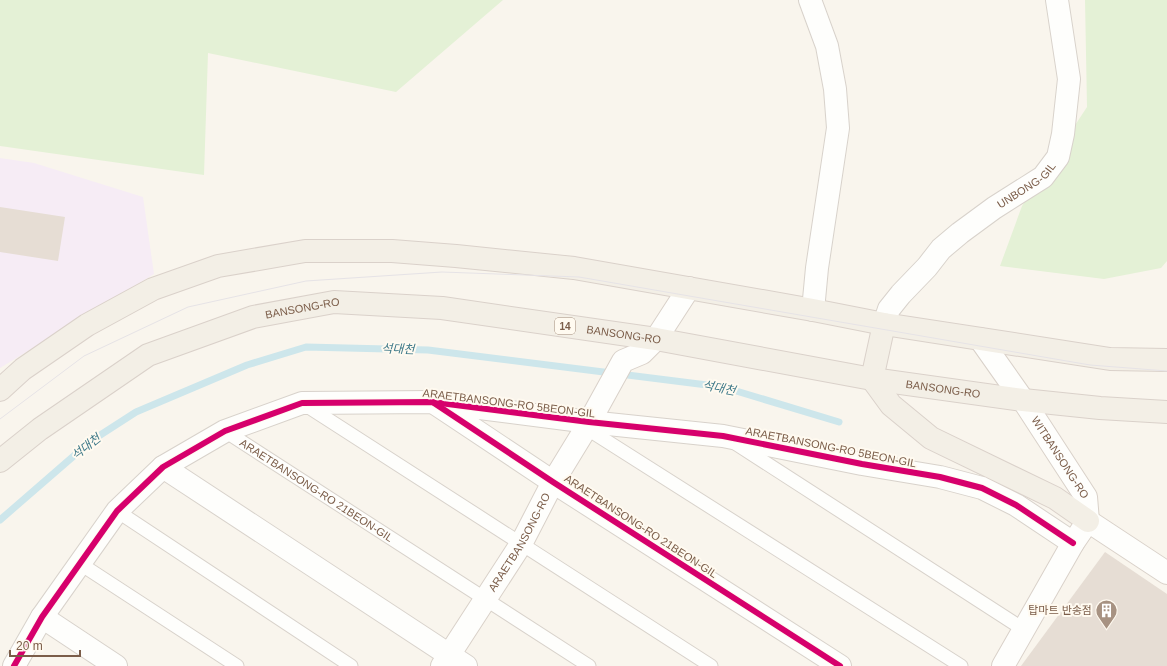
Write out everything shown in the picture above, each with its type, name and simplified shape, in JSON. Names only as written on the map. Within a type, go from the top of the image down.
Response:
[{"type":"main road","points":[[0,390],[23,369],[87,325],[152,289],[218,266],[305,251],[392,251],[574,268],[884,324],[980,339],[1110,358],[1167,360]]},
{"type":"main road","name":"BANSONG-RO","points":[[0,462],[40,429],[148,355],[253,317],[334,302],[442,308],[656,340],[872,379],[1023,400],[1100,408],[1167,412]]},
{"type":"main road","points":[[884,324],[872,379],[891,405],[931,438],[1055,498],[1088,521]]},
{"type":"street","points":[[810,0],[827,46],[835,89],[838,128],[817,268],[813,310]]},
{"type":"street","name":"UNBONG-GIL","points":[[884,324],[888,309],[942,249],[960,233],[994,208],[1042,176],[1058,157],[1063,134],[1069,79],[1057,0]]},
{"type":"street","points":[[656,340],[689,288]]},
{"type":"street","name":"WITBANSONG-RO","points":[[980,339],[1023,400],[1086,498],[1088,521]]},
{"type":"street","name":"ARAETBANSONG-RO","points":[[452,662],[485,599],[521,544],[553,482],[623,361],[642,353],[656,340]]},
{"type":"street","name":"ARAETBANSONG-RO 5BEON-GIL","points":[[14,666],[42,617],[117,511],[163,467],[225,431],[302,403],[432,402],[589,422],[723,436],[862,464],[940,477],[982,488],[1016,505],[1073,543]]},
{"type":"street","name":"ARAETBANSONG-RO 21BEON-GIL","points":[[432,402],[553,482],[840,666]]},
{"type":"street","points":[[163,467],[452,662]]},
{"type":"street","points":[[1003,666],[1073,543],[1088,521],[1167,573]]},
{"type":"street","points":[[42,617],[116,666]]},
{"type":"lane","points":[[302,403],[711,666]]},
{"type":"lane","points":[[589,422],[961,666]]},
{"type":"lane","name":"ARAETBANSONG-RO 21BEON-GIL","points":[[225,431],[589,666]]},
{"type":"lane","name":"ARAETBANSONG-RO 5BEON-GIL","points":[[723,436],[1023,629]]},
{"type":"lane","points":[[117,511],[351,666]]},
{"type":"lane","points":[[79,563],[236,666]]},
{"type":"shaded area","points":[[0,158],[34,163],[143,197],[154,274],[0,368]]},
{"type":"green space","points":[[0,0],[503,0],[396,92],[208,53],[204,175],[0,146]]},
{"type":"green space","points":[[1085,0],[1167,0],[1167,261],[1161,268],[1104,279],[1000,266],[1022,206],[1087,107]]},
{"type":"building","points":[[0,207],[65,217],[58,261],[0,252]]},
{"type":"building","name":"탑마트 반송점","points":[[1105,552],[1167,594],[1167,666],[1021,666]]},
{"type":"waterway","name":"석대천","points":[[0,520],[91,441],[136,412],[247,365],[306,347],[428,350],[723,387],[839,422]]},
{"type":"tram line","points":[[0,419],[84,356],[188,307],[306,281],[442,272],[579,277],[1090,365],[1167,371]]},
{"type":"cycle path","points":[[14,666],[42,617],[117,511],[163,467],[225,431],[302,403],[432,402],[589,422],[723,436],[862,464],[940,477],[982,488],[1016,505],[1073,543]]},
{"type":"cycle path","points":[[434,403],[553,482],[840,666]]},
{"type":"place","name":"탑마트 반송점","points":[[1107,630]]}]
